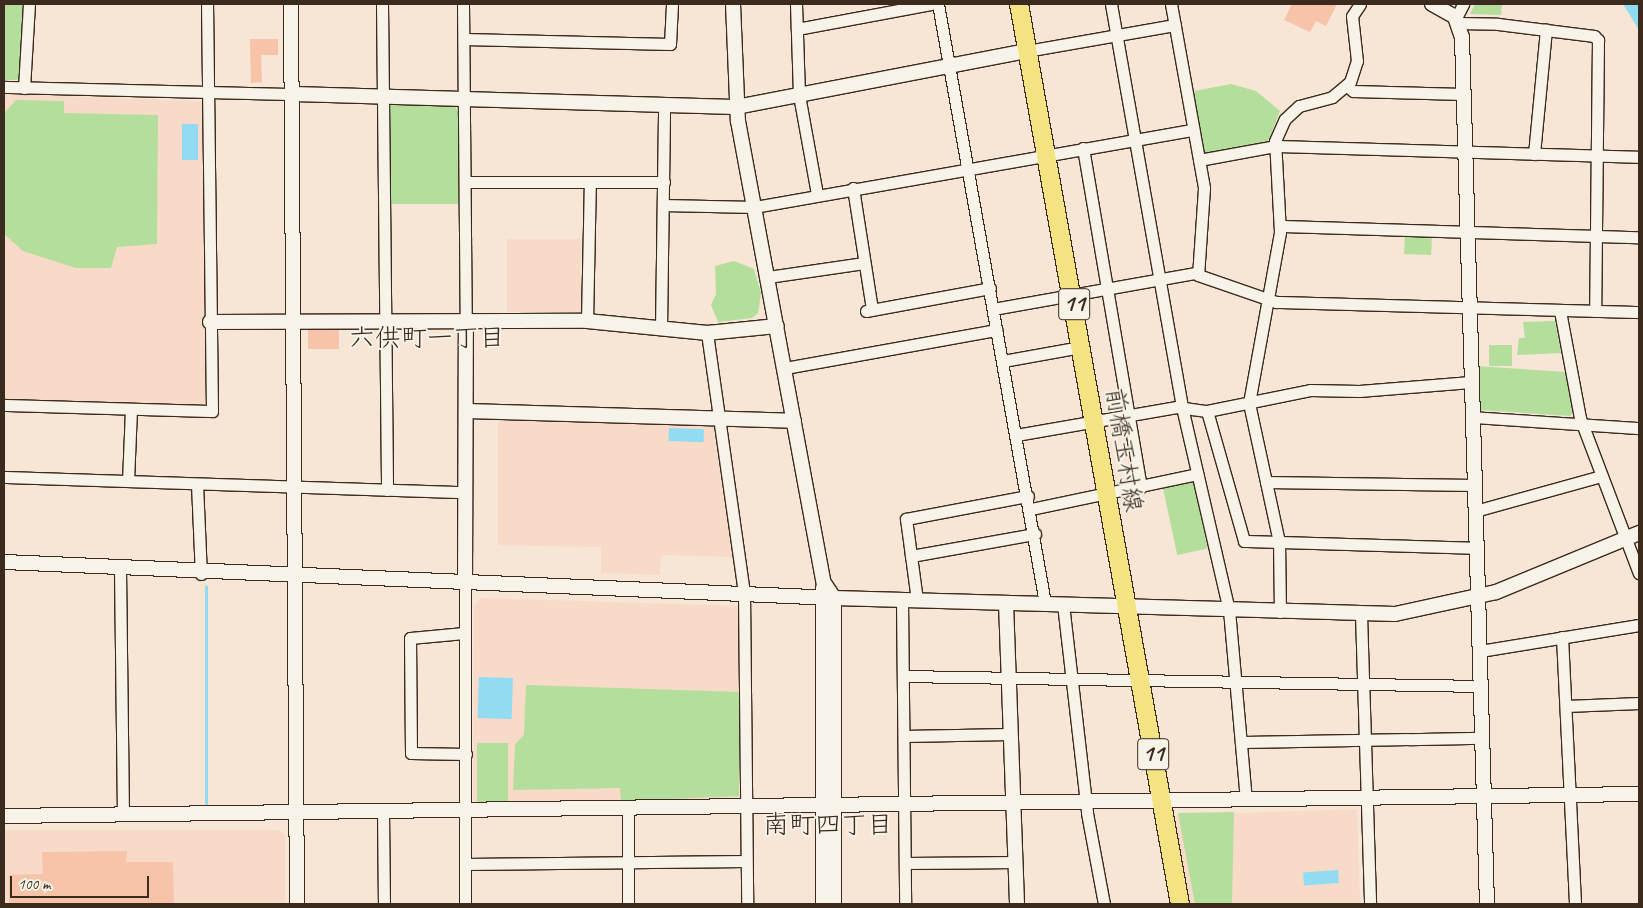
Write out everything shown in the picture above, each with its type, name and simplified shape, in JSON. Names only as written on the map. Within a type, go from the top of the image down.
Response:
[{"type":"main road","name":"前橋玉村線","points":[[1019,4],[1044,155],[1072,295],[1105,494],[1141,682],[1180,904]]},
{"type":"street","points":[[24,88],[29,4]]},
{"type":"street","points":[[4,405],[212,411],[207,4]]},
{"type":"street","points":[[290,4],[295,321],[297,904]]},
{"type":"street","points":[[382,4],[385,95],[387,490]]},
{"type":"street","points":[[463,4],[466,182],[465,904]]},
{"type":"street","points":[[464,39],[670,44],[672,4]]},
{"type":"street","points":[[733,4],[736,107],[828,597],[829,805],[834,904]]},
{"type":"street","points":[[796,4],[799,95],[817,194]]},
{"type":"street","points":[[797,29],[931,4]]},
{"type":"street","points":[[938,4],[1031,510],[1044,603]]},
{"type":"street","points":[[1110,4],[1136,137],[1182,407],[1229,610],[1246,799]]},
{"type":"street","points":[[1171,4],[1199,160],[1204,203],[1196,273]]},
{"type":"street","points":[[1280,612],[1279,542],[1249,403],[1269,301],[1281,226],[1274,146],[1288,115],[1299,106],[1327,99],[1347,86],[1357,63],[1352,16],[1360,4]]},
{"type":"street","points":[[1432,4],[1458,21],[1546,30],[1598,40],[1595,311]]},
{"type":"street","points":[[1463,4],[1458,21],[1465,152],[1487,904]]},
{"type":"street","points":[[4,87],[385,95],[664,107],[736,107],[948,65],[1116,37],[1175,25]]},
{"type":"street","points":[[1534,154],[1546,30]]},
{"type":"street","points":[[1347,86],[1353,91],[1463,94]]},
{"type":"street","points":[[661,329],[664,107]]},
{"type":"street","points":[[663,205],[754,207],[1136,137],[1193,130]]},
{"type":"street","points":[[1199,160],[1274,146],[1639,157]]},
{"type":"street","points":[[1083,148],[1141,487]]},
{"type":"street","points":[[466,182],[664,182]]},
{"type":"street","points":[[587,321],[590,182]]},
{"type":"street","points":[[853,188],[869,310],[990,288]]},
{"type":"street","points":[[1281,226],[1639,237]]},
{"type":"street","points":[[768,277],[864,263]]},
{"type":"street","points":[[994,309],[1196,273],[1269,301],[1639,312]]},
{"type":"street","points":[[1560,311],[1582,424],[1639,573]]},
{"type":"street","points":[[210,322],[587,321],[707,333],[777,326]]},
{"type":"street","points":[[785,368],[997,330]]},
{"type":"street","points":[[707,333],[744,594],[747,904]]},
{"type":"street","points":[[1003,361],[1081,347]]},
{"type":"street","points":[[1016,435],[1128,414],[1182,407],[1208,411],[1310,390],[1359,390],[1471,382]]},
{"type":"street","points":[[128,481],[131,409]]},
{"type":"street","points":[[466,411],[794,421]]},
{"type":"street","points":[[1208,411],[1240,538],[1279,542],[1476,548]]},
{"type":"street","points":[[1472,417],[1639,428]]},
{"type":"street","points":[[1031,510],[1197,474]]},
{"type":"street","points":[[1475,511],[1602,476]]},
{"type":"street","points":[[4,477],[466,492]]},
{"type":"street","points":[[1266,482],[1474,486]]},
{"type":"street","points":[[197,484],[201,574]]},
{"type":"street","points":[[917,600],[906,524],[909,518],[1028,496]]},
{"type":"street","points":[[4,562],[201,574],[465,582],[902,600],[1126,604],[1229,610],[1362,614],[1419,611],[1478,597],[1639,533]]},
{"type":"street","points":[[911,556],[1035,534]]},
{"type":"street","points":[[120,569],[123,815]]},
{"type":"street","points":[[902,600],[906,904]]},
{"type":"street","points":[[1006,603],[1017,904]]},
{"type":"street","points":[[1063,604],[1086,802],[1104,904]]},
{"type":"street","points":[[1362,614],[1370,904]]},
{"type":"street","points":[[1480,651],[1639,624]]},
{"type":"street","points":[[464,633],[410,638],[410,753],[466,754]]},
{"type":"street","points":[[1562,637],[1575,904]]},
{"type":"street","points":[[903,676],[1008,680],[1071,679],[1236,685],[1481,686]]},
{"type":"street","points":[[1566,706],[1639,703]]},
{"type":"street","points":[[904,736],[1010,734]]},
{"type":"street","points":[[1242,742],[1482,738]]},
{"type":"street","points":[[4,816],[1639,794]]},
{"type":"street","points":[[823,904],[829,805]]},
{"type":"street","points":[[628,808],[628,904]]},
{"type":"street","points":[[383,811],[384,904]]},
{"type":"street","points":[[465,864],[746,861]]},
{"type":"street","points":[[905,863],[1015,862]]},
{"type":"shaded area","points":[[4,94],[201,101],[206,104],[207,403],[200,408],[4,401]]},
{"type":"shaded area","points":[[507,239],[581,239],[581,312],[507,312]]},
{"type":"shaded area","points":[[498,416],[709,423],[713,427],[733,557],[661,555],[660,575],[601,573],[601,547],[498,545]]},
{"type":"shaded area","points":[[481,598],[738,606],[741,797],[736,801],[477,803],[473,800],[474,606]]},
{"type":"shaded area","points":[[1357,809],[1360,904],[1179,904],[1176,815]]},
{"type":"shaded area","points":[[4,830],[278,830],[285,835],[285,904],[4,904]]},
{"type":"green space","points":[[4,4],[25,4],[21,77],[16,80],[4,80]]},
{"type":"green space","points":[[1475,4],[1502,4],[1501,15],[1470,14]]},
{"type":"green space","points":[[1231,84],[1256,91],[1280,111],[1267,144],[1206,154],[1202,151],[1192,95],[1195,91]]},
{"type":"green space","points":[[16,100],[64,101],[64,113],[158,115],[157,244],[117,247],[111,268],[76,268],[23,251],[4,234],[4,113]]},
{"type":"green space","points":[[391,101],[453,103],[458,112],[458,204],[388,204],[387,105]]},
{"type":"green space","points":[[1405,231],[1432,232],[1431,255],[1404,254]]},
{"type":"green space","points":[[734,261],[754,269],[761,293],[758,313],[752,318],[718,322],[711,305],[716,294],[715,266]]},
{"type":"green space","points":[[1555,321],[1561,353],[1517,355],[1519,338],[1525,338],[1523,322]]},
{"type":"green space","points":[[1489,345],[1512,345],[1512,366],[1489,366]]},
{"type":"green space","points":[[1475,366],[1566,372],[1574,412],[1570,416],[1481,410],[1477,407]]},
{"type":"green space","points":[[1193,480],[1208,548],[1177,555],[1163,486]]},
{"type":"green space","points":[[526,685],[739,692],[739,796],[621,801],[620,788],[513,790],[515,744],[524,735]]},
{"type":"green space","points":[[477,743],[508,743],[508,802],[477,802]]},
{"type":"green space","points":[[1234,812],[1232,904],[1195,904],[1178,813]]},
{"type":"water","points":[[1623,4],[1639,4],[1639,30]]},
{"type":"water","points":[[182,124],[198,124],[198,160],[182,160]]},
{"type":"water","points":[[669,428],[704,429],[704,442],[669,441]]},
{"type":"water","points":[[479,677],[513,678],[512,719],[478,718]]},
{"type":"water","points":[[1338,870],[1339,883],[1304,885],[1303,872]]},
{"type":"building","points":[[1292,4],[1337,4],[1326,26],[1316,21],[1310,32],[1284,20]]},
{"type":"building","points":[[250,39],[278,39],[278,55],[261,55],[262,82],[251,83]]},
{"type":"building","points":[[308,330],[339,330],[339,349],[308,349]]},
{"type":"building","points":[[127,851],[126,862],[173,862],[174,904],[9,904],[9,875],[43,874],[42,852]]},
{"type":"waterway","points":[[206,587],[206,807]]},
{"type":"district","name":"六供町一丁目","points":[[427,338]]},
{"type":"district","name":"南町四丁目","points":[[828,825]]}]
